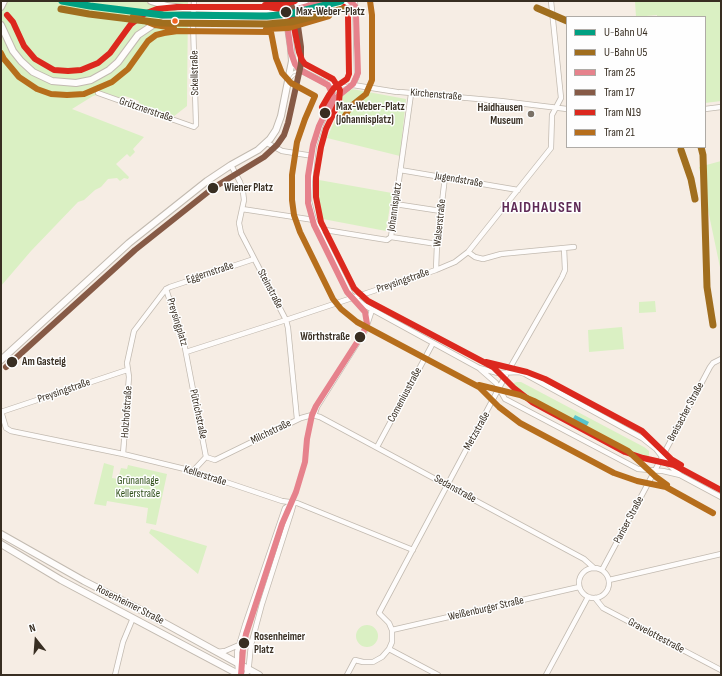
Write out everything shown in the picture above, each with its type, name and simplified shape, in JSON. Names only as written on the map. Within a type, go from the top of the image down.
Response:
[{"type":"main road","points":[[1,7],[4,1]]},
{"type":"main road","points":[[151,1],[167,6],[194,9],[260,10],[272,10],[282,4],[305,1]]},
{"type":"main road","points":[[1,25],[13,51],[28,68],[37,75],[48,80],[68,83],[91,80],[109,70],[118,62],[138,35],[153,25],[166,20],[299,15],[351,1]]},
{"type":"main road","points":[[1,360],[129,243],[207,181],[267,143],[279,121],[292,59],[286,15],[282,4]]},
{"type":"main road","name":"Rosenheimer Straße","points":[[1,534],[84,581],[237,663],[247,672],[259,675]]},
{"type":"main road","name":"Rosenheimer Straße","points":[[1,544],[61,580],[239,674]]},
{"type":"street","name":"Sckellstraße","points":[[194,1],[196,125],[194,127]]},
{"type":"street","points":[[330,104],[340,93],[352,85],[357,76],[355,1]]},
{"type":"street","name":"Preysingstraße","points":[[186,352],[436,270],[455,262],[468,252],[550,150],[552,115],[561,98],[551,1]]},
{"type":"street","name":"Kirchenstraße","points":[[292,59],[297,67],[304,72],[326,83],[341,87],[352,85],[411,94],[501,100],[566,109]]},
{"type":"street","points":[[288,80],[295,73],[300,71],[304,72]]},
{"type":"street","points":[[326,83],[330,86],[333,92],[333,99],[318,134],[313,156],[309,194],[310,208],[318,229],[349,292],[354,298],[361,304],[479,368],[496,383],[505,399],[628,465],[638,469],[665,471],[680,475],[721,497]]},
{"type":"street","name":"Grütznerstraße","points":[[98,93],[194,127]]},
{"type":"street","name":"Johannisplatz","points":[[318,229],[387,240],[391,237],[411,94]]},
{"type":"street","points":[[706,109],[721,107]]},
{"type":"street","points":[[267,143],[282,151],[313,156]]},
{"type":"street","name":"Steinstraße","points":[[231,165],[240,182],[243,192],[244,200],[239,217],[239,227],[286,320],[289,333],[297,419]]},
{"type":"street","name":"Jugendstraße","points":[[400,170],[518,190]]},
{"type":"street","name":"Walserstraße","points":[[436,270],[437,244],[445,177]]},
{"type":"street","points":[[395,204],[441,211]]},
{"type":"street","points":[[242,209],[314,220]]},
{"type":"street","points":[[391,237],[437,244]]},
{"type":"street","points":[[468,252],[475,257],[483,259],[501,254],[574,247]]},
{"type":"street","name":"Metzstraße","points":[[392,630],[389,623],[379,613],[507,373],[562,277],[565,270],[564,248]]},
{"type":"street","name":"Eggernstraße","points":[[166,289],[182,282],[254,259]]},
{"type":"street","name":"Preysingplatz","points":[[166,289],[186,352]]},
{"type":"street","name":"Preysingplatz","points":[[127,370],[127,363],[134,331],[166,289]]},
{"type":"street","points":[[314,416],[317,407],[366,330],[372,310]]},
{"type":"street","name":"Comeniusstraße","points":[[377,447],[433,343]]},
{"type":"street","name":"Pütrichstraße","points":[[186,352],[206,457]]},
{"type":"street","name":"Breisacher Straße","points":[[656,470],[710,368],[713,363],[721,359]]},
{"type":"street","points":[[479,368],[491,371],[507,373],[519,372],[525,374],[636,434],[652,446],[680,475]]},
{"type":"street","name":"Preysingstraße","points":[[1,412],[127,370]]},
{"type":"street","name":"Holzhofstraße","points":[[123,454],[129,377],[127,370]]},
{"type":"street","name":"Kellerstraße","points":[[1,412],[6,428],[11,431],[123,454],[193,471],[282,501],[294,502],[413,550]]},
{"type":"street","name":"Milchstraße","points":[[206,457],[215,460],[297,419],[314,416]]},
{"type":"street","name":"Sedanstraße","points":[[314,416],[320,417],[377,447],[584,559],[594,568]]},
{"type":"street","points":[[193,471],[206,457]]},
{"type":"street","name":"Pariser Straße","points":[[602,570],[656,470]]},
{"type":"street","points":[[239,674],[237,663],[239,645],[285,508],[294,502]]},
{"type":"street","points":[[247,672],[251,645],[260,610],[294,502]]},
{"type":"street","points":[[609,580],[721,554]]},
{"type":"street","points":[[594,568],[602,570],[609,580],[608,590],[600,597],[588,597],[584,594],[580,587],[579,582],[582,574],[594,568]]},
{"type":"street","name":"Weißenburger Straße","points":[[392,630],[580,587]]},
{"type":"street","points":[[546,675],[588,597]]},
{"type":"street","name":"Gravelottestraße","points":[[595,598],[603,608],[721,670]]},
{"type":"street","points":[[115,675],[123,642],[133,618]]},
{"type":"street","points":[[346,675],[355,660],[373,662],[382,657],[389,649],[392,642],[392,630]]},
{"type":"street","points":[[217,652],[239,645]]},
{"type":"street","points":[[389,649],[438,675]]},
{"type":"green space","points":[[1,1],[188,1],[187,106],[173,117],[138,105],[139,101],[125,96],[123,99],[106,93],[93,96],[72,109],[144,137],[133,149],[135,152],[130,157],[127,154],[116,164],[129,177],[128,179],[124,178],[120,181],[117,178],[108,179],[101,187],[95,190],[84,200],[78,202],[31,251],[1,286]]},
{"type":"green space","points":[[635,1],[721,1],[721,101],[706,103],[706,16],[636,16]]},
{"type":"green space","points":[[352,89],[406,99],[400,156],[327,138],[340,109],[336,106],[338,101]]},
{"type":"green space","points":[[721,161],[721,272],[699,167]]},
{"type":"green space","points":[[319,180],[392,193],[386,231],[323,219],[316,195]]},
{"type":"green space","points":[[655,301],[656,312],[639,313],[639,302]]},
{"type":"green space","points":[[622,327],[624,349],[589,352],[588,330]]},
{"type":"green space","points":[[521,382],[644,447],[649,451],[649,458],[644,461],[638,460],[515,395],[512,387],[514,383]]},
{"type":"green space","name":"Grünanlage Kellerstraße","points":[[104,463],[114,466],[112,478],[118,479],[121,468],[127,469],[128,465],[167,474],[156,525],[146,523],[148,508],[107,501],[106,506],[94,504]]},
{"type":"green space","points":[[151,529],[207,546],[198,574],[149,533]]},
{"type":"green space","points":[[367,625],[375,628],[378,636],[375,644],[367,647],[359,644],[356,636],[359,628]]},
{"type":"water","points":[[575,415],[589,422],[585,429],[571,422]]},
{"type":"tram line","points":[[283,1],[287,6],[293,9],[319,3]]},
{"type":"tram line","name":"17","points":[[6,367],[135,250],[213,188],[264,157],[277,145],[284,135],[288,123],[301,64],[301,47],[298,26],[290,1]]},
{"type":"tram line","name":"N19","points":[[265,5],[284,4],[295,1]]},
{"type":"tram line","name":"25","points":[[241,675],[246,634],[282,524],[296,492],[305,462],[307,439],[312,415],[316,406],[363,333],[367,324],[365,312],[347,292],[314,225],[308,203],[308,176],[313,145],[319,126],[332,99],[332,93],[328,85],[300,70],[295,64],[291,53],[287,23],[289,16],[294,10],[325,1]]},
{"type":"tram line","name":"25","points":[[332,113],[337,97],[353,84],[358,73],[356,15],[355,6],[350,1]]},
{"type":"tram line","name":"21","points":[[343,119],[351,106],[366,94],[372,80],[372,15],[370,1]]},
{"type":"tram line","name":"N19","points":[[7,15],[13,22],[24,46],[35,59],[54,70],[68,71],[81,70],[98,63],[110,53],[131,24],[144,14],[157,9],[177,7],[269,7],[284,10],[293,22],[302,60],[305,64],[333,79],[340,90],[339,102],[326,129],[321,147],[316,177],[316,197],[321,222],[354,288],[368,301],[493,367],[514,388],[532,402],[625,452],[674,465],[721,490]]},
{"type":"tram line","name":"N19","points":[[322,107],[334,88],[347,79],[349,74],[348,16],[347,10],[344,7]]},
{"type":"tram line","name":"21","points":[[133,16],[155,25],[174,28]]},
{"type":"tram line","name":"21","points":[[266,29],[288,28],[329,16]]},
{"type":"tram line","name":"21","points":[[1,53],[19,77],[37,89],[51,94],[84,94],[112,82],[128,69],[148,41],[156,35],[178,31],[271,32],[276,58],[282,73],[291,83],[315,96],[297,142],[292,175],[292,200],[294,215],[300,232],[333,299],[341,309],[357,322],[479,387],[499,407],[520,423],[614,473],[637,481],[666,487],[713,513]]},
{"type":"tram line","points":[[322,81],[338,88],[351,86],[357,78],[358,61]]},
{"type":"tram line","points":[[288,84],[293,74],[305,72]]},
{"type":"tram line","name":"N19","points":[[486,362],[527,372],[545,379],[642,431],[671,459],[681,465]]},
{"type":"tram line","name":"21","points":[[479,385],[520,395],[534,401],[628,451],[667,485]]},
{"type":"metro line","name":"U4","points":[[62,1],[163,15],[267,16],[290,14],[341,1]]},
{"type":"metro line","name":"U5","points":[[537,8],[566,21]]},
{"type":"metro line","name":"U5","points":[[61,9],[162,23],[267,24],[291,22],[343,9]]},
{"type":"metro line","name":"U5","points":[[701,148],[703,155],[707,287],[713,325]]},
{"type":"metro line","name":"U5","points":[[681,150],[691,179],[695,199]]},
{"type":"place","name":"Max-Weber-Platz","points":[[286,12]]},
{"type":"place","name":"Max-Weber-Platz (Johannisplatz)","points":[[325,113]]},
{"type":"place","name":"Haidhausen Museum","points":[[531,114]]},
{"type":"place","name":"Wiener Platz","points":[[213,188]]},
{"type":"place","name":"Wörthstraße","points":[[360,337]]},
{"type":"place","name":"Am Gasteig","points":[[12,362]]},
{"type":"place","name":"Rosenheimer Platz","points":[[244,643]]},
{"type":"district","name":"HAIDHAUSEN","points":[[542,208]]}]
